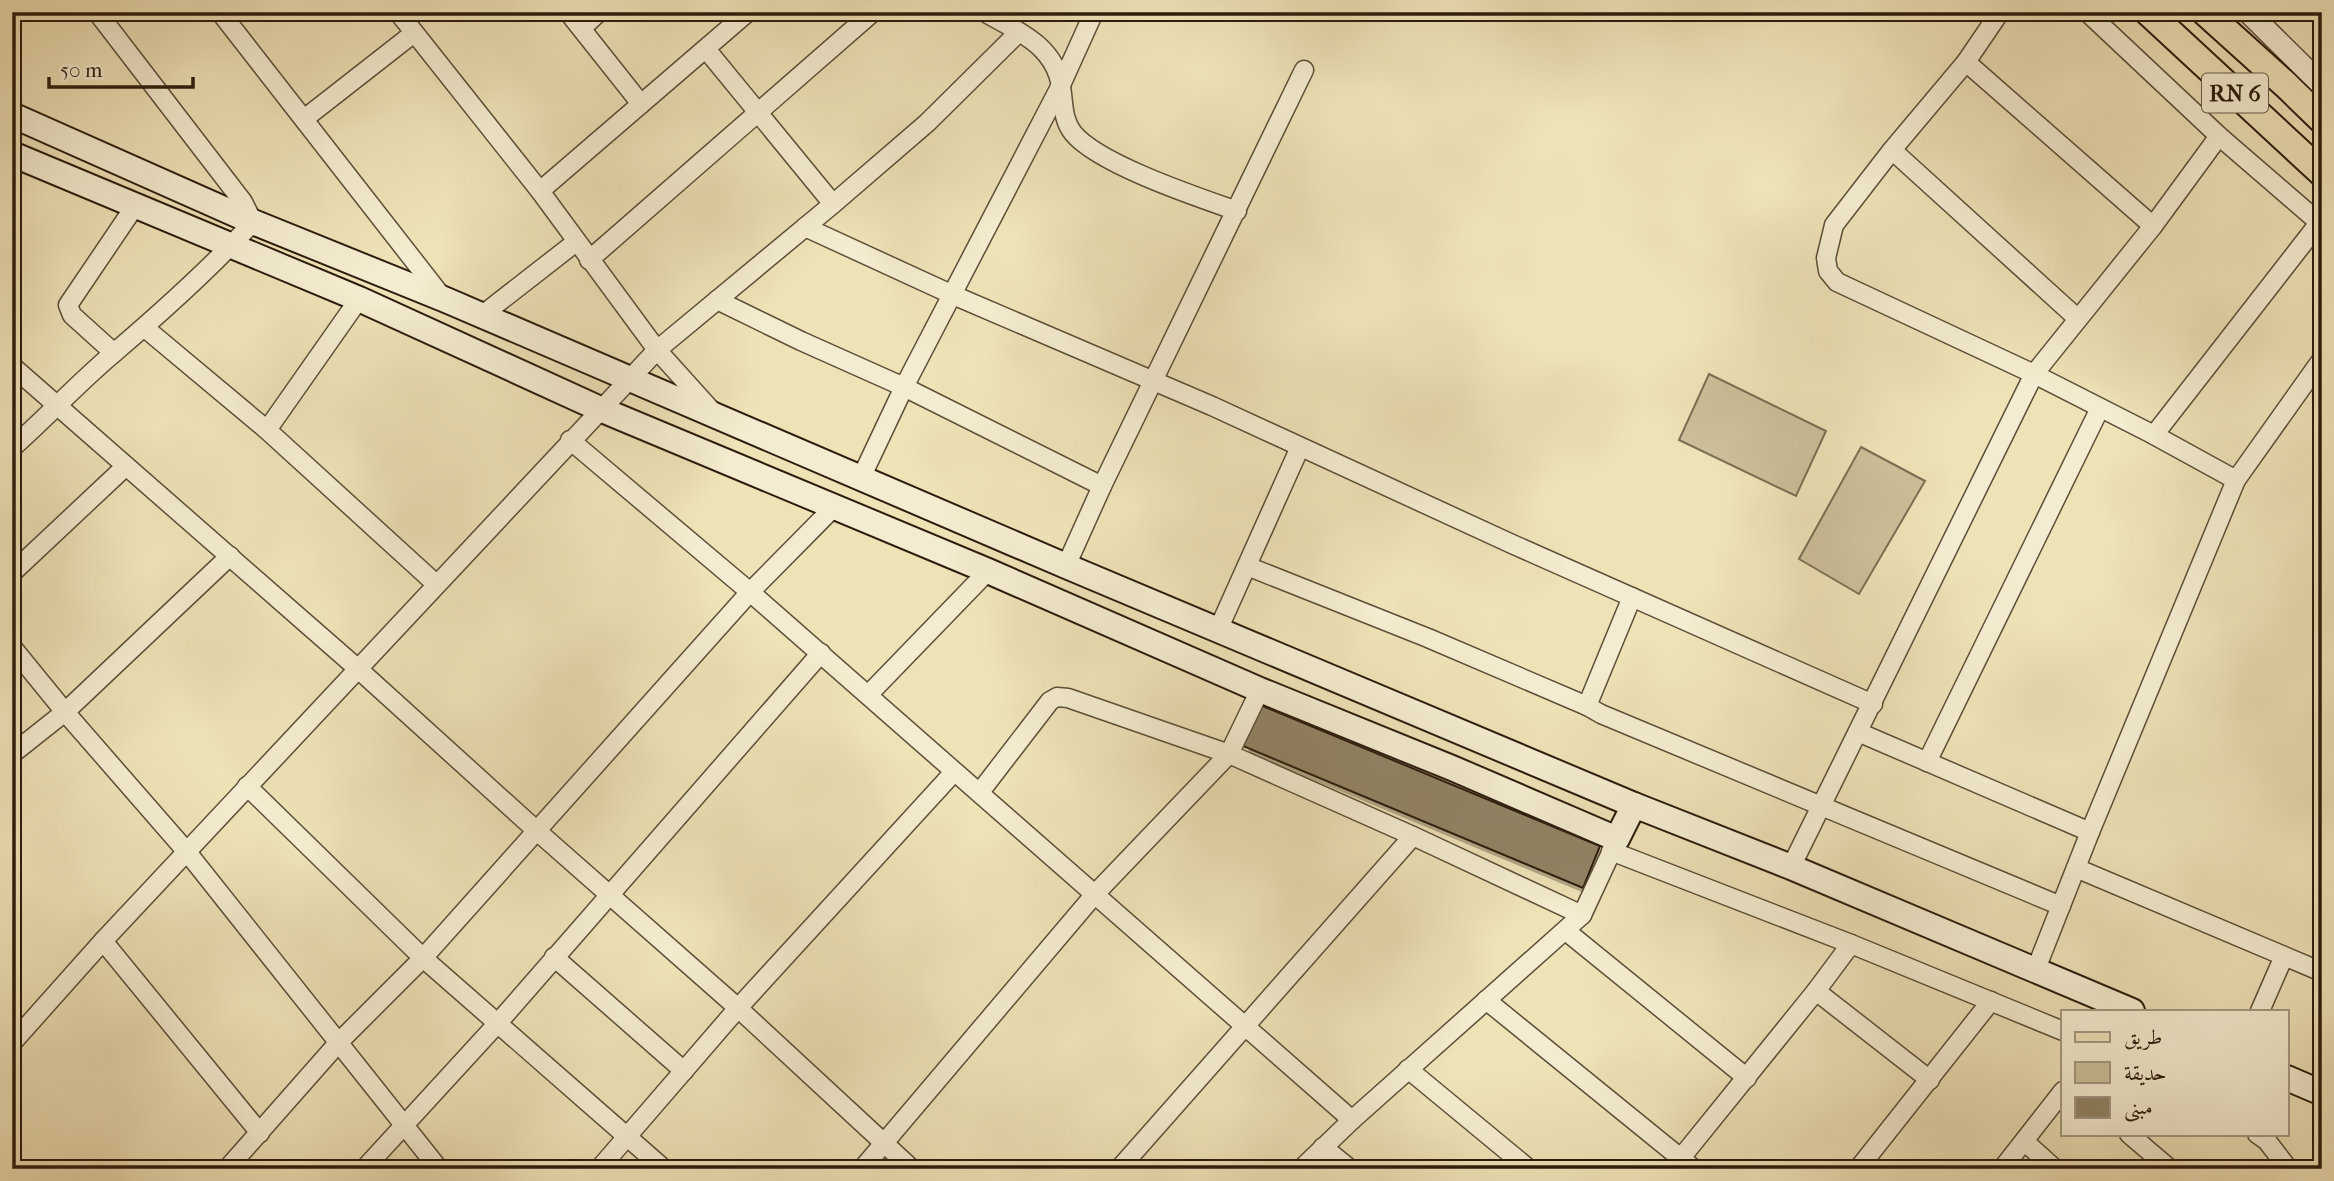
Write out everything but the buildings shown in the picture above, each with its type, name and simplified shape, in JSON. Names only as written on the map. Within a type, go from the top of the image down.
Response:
[{"type":"main road","name":"RN 6","points":[[2148,12],[2322,173]]},
{"type":"main road","name":"RN 6","points":[[2204,12],[2322,120]]},
{"type":"main road","points":[[12,115],[253,222],[446,300],[1066,566],[2130,1010]]},
{"type":"main road","points":[[12,154],[359,299],[600,409],[988,571],[1260,690],[1452,768],[1614,845],[1634,805]]},
{"type":"main road","points":[[2288,1078],[2322,1093]]},
{"type":"street","points":[[12,449],[114,353],[145,328],[253,222],[243,202],[97,12]]},
{"type":"street","points":[[220,12],[446,300]]},
{"type":"street","points":[[398,12],[540,191],[657,350],[717,416]]},
{"type":"street","points":[[568,12],[641,104]]},
{"type":"street","points":[[582,28],[599,12]]},
{"type":"street","points":[[540,191],[748,12]]},
{"type":"street","points":[[589,260],[873,12]]},
{"type":"street","points":[[984,12],[1045,50],[1055,63],[1066,122],[1073,133],[1093,150],[1180,190],[1237,211]]},
{"type":"street","points":[[861,478],[904,387],[1061,85],[1094,12]]},
{"type":"street","points":[[2000,12],[1966,62],[1892,150],[1834,225],[1826,258],[1828,271],[1837,282],[1856,292],[2034,374],[2236,480]]},
{"type":"street","points":[[2087,12],[2220,136],[2320,224],[2154,435]]},
{"type":"street","points":[[2248,12],[2322,85]]},
{"type":"street","points":[[12,1043],[103,941],[628,379],[657,350],[927,123],[1019,32]]},
{"type":"street","points":[[304,119],[414,33]]},
{"type":"street","points":[[706,49],[833,204]]},
{"type":"street","points":[[1966,62],[2153,226]]},
{"type":"street","points":[[1066,566],[1102,486],[1304,70]]},
{"type":"street","points":[[1791,867],[2034,374],[2153,226],[2220,136]]},
{"type":"street","points":[[1892,150],[2077,318]]},
{"type":"street","points":[[114,353],[72,315],[68,304],[135,206]]},
{"type":"street","points":[[805,226],[953,295],[1154,381],[1873,704]]},
{"type":"street","points":[[481,316],[576,242]]},
{"type":"street","points":[[267,430],[359,299]]},
{"type":"street","points":[[717,300],[904,387],[1102,486]]},
{"type":"street","points":[[145,328],[267,430],[436,584]]},
{"type":"street","points":[[2036,970],[2090,832],[2236,480],[2322,359]]},
{"type":"street","points":[[16,373],[58,406],[357,668],[738,1008],[912,1169]]},
{"type":"street","points":[[1927,762],[2100,408]]},
{"type":"street","points":[[570,440],[821,653],[1352,1120]]},
{"type":"street","points":[[1219,630],[1300,447]]},
{"type":"street","points":[[12,573],[126,466]]},
{"type":"street","points":[[227,1169],[339,1042],[423,958],[750,592],[834,507]]},
{"type":"street","points":[[12,754],[65,712],[230,556]]},
{"type":"street","points":[[1247,566],[1428,638],[1601,714],[2061,906]]},
{"type":"street","points":[[868,695],[988,571]]},
{"type":"street","points":[[1587,706],[1632,597]]},
{"type":"street","points":[[12,647],[187,852],[439,1169]]},
{"type":"street","points":[[364,1169],[497,1024],[821,653]]},
{"type":"street","points":[[862,1169],[1095,894],[1229,754],[1260,690]]},
{"type":"street","points":[[980,792],[1042,710],[1057,697],[1068,698],[1229,754],[1582,915]]},
{"type":"street","points":[[1858,732],[2090,832]]},
{"type":"street","points":[[599,1169],[738,1008],[954,772]]},
{"type":"street","points":[[247,786],[423,958],[664,1169]]},
{"type":"street","points":[[1119,1169],[1413,836]]},
{"type":"street","points":[[1301,1169],[1408,1069],[1582,915],[1614,845],[2061,1030]]},
{"type":"street","points":[[2076,868],[2322,972]]},
{"type":"street","points":[[1566,931],[1747,1078]]},
{"type":"street","points":[[103,941],[260,1133]]},
{"type":"street","points":[[1486,1000],[1682,1165],[1851,944]]},
{"type":"street","points":[[2260,1010],[2284,956]]},
{"type":"street","points":[[554,957],[684,1071]]},
{"type":"street","points":[[1816,991],[1930,1080]]},
{"type":"street","points":[[1858,1169],[1991,1001]]},
{"type":"street","points":[[1408,1069],[1529,1169]]},
{"type":"street","points":[[2002,1169],[2061,1094]]},
{"type":"street","points":[[2131,1136],[2170,1169]]},
{"type":"street","points":[[2260,1136],[2267,1141],[2287,1168]]},
{"type":"street","points":[[2024,1141],[2055,1169]]},
{"type":"street","points":[[1323,1147],[1350,1169]]},
{"type":"green space","points":[[1709,374],[1826,431],[1796,496],[1679,440]]},
{"type":"green space","points":[[1861,447],[1925,481],[1859,594],[1799,559]]}]
